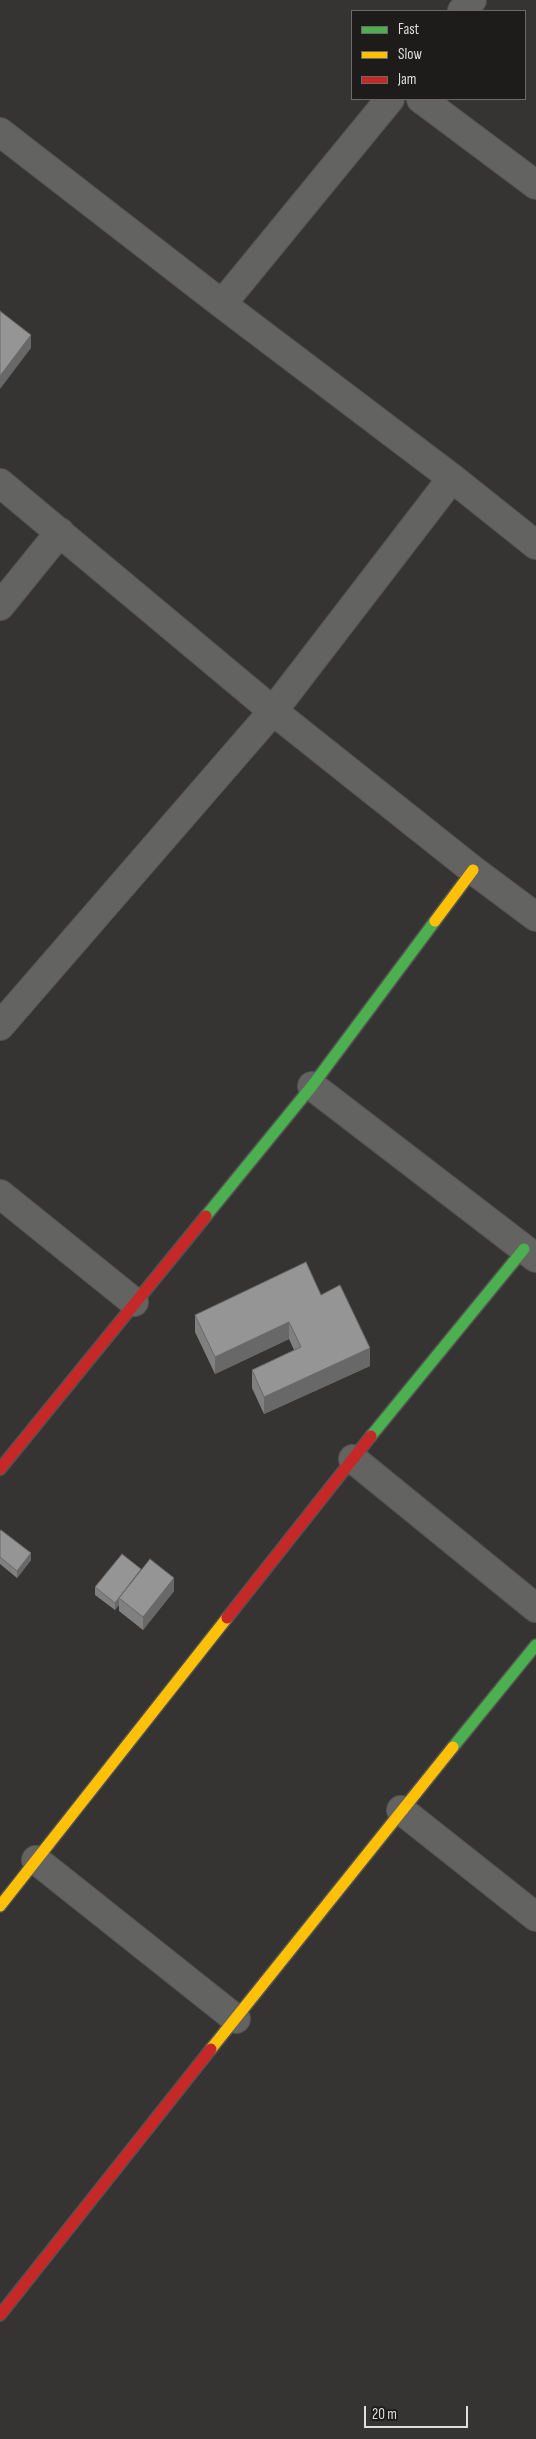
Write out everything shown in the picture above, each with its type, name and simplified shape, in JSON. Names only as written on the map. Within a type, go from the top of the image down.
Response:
[{"type":"street","points":[[463,10],[472,0]]},
{"type":"street","points":[[222,304],[389,100]]},
{"type":"street","points":[[422,100],[536,184]]},
{"type":"street","points":[[0,132],[222,304],[452,478],[536,545]]},
{"type":"street","points":[[0,1026],[273,711],[452,478]]},
{"type":"street","points":[[0,483],[273,711],[473,870],[536,917]]},
{"type":"street","points":[[0,606],[60,532]]},
{"type":"street","points":[[0,1469],[134,1302],[312,1086],[473,870]]},
{"type":"street","points":[[0,1906],[354,1460],[530,1254],[312,1086]]},
{"type":"street","points":[[0,1194],[134,1302]]},
{"type":"street","points":[[354,1460],[536,1608]]},
{"type":"street","points":[[0,2315],[401,1810],[536,1645]]},
{"type":"street","points":[[401,1810],[536,1917]]},
{"type":"street","points":[[36,1860],[236,2019]]},
{"type":"building","points":[[0,311],[31,335],[0,376]]},
{"type":"building","points":[[306,1262],[321,1295],[340,1285],[370,1348],[264,1397],[252,1370],[301,1347],[289,1322],[215,1357],[195,1315]]},
{"type":"building","points":[[1,1530],[31,1553],[17,1571],[0,1557]]},
{"type":"building","points":[[122,1554],[141,1569],[115,1603],[95,1587]]},
{"type":"building","points":[[150,1559],[174,1578],[143,1617],[119,1598]]},
{"type":"traffic: fast","points":[[206,1216],[312,1086],[435,921]]},
{"type":"traffic: fast","points":[[371,1436],[524,1249]]},
{"type":"traffic: fast","points":[[453,1747],[536,1645]]},
{"type":"traffic: slow","points":[[435,921],[473,870]]},
{"type":"traffic: slow","points":[[0,1906],[227,1618]]},
{"type":"traffic: slow","points":[[211,2049],[453,1747]]},
{"type":"traffic: jam","points":[[0,1469],[206,1216]]},
{"type":"traffic: jam","points":[[227,1618],[371,1436]]},
{"type":"traffic: jam","points":[[0,2315],[211,2049]]}]
